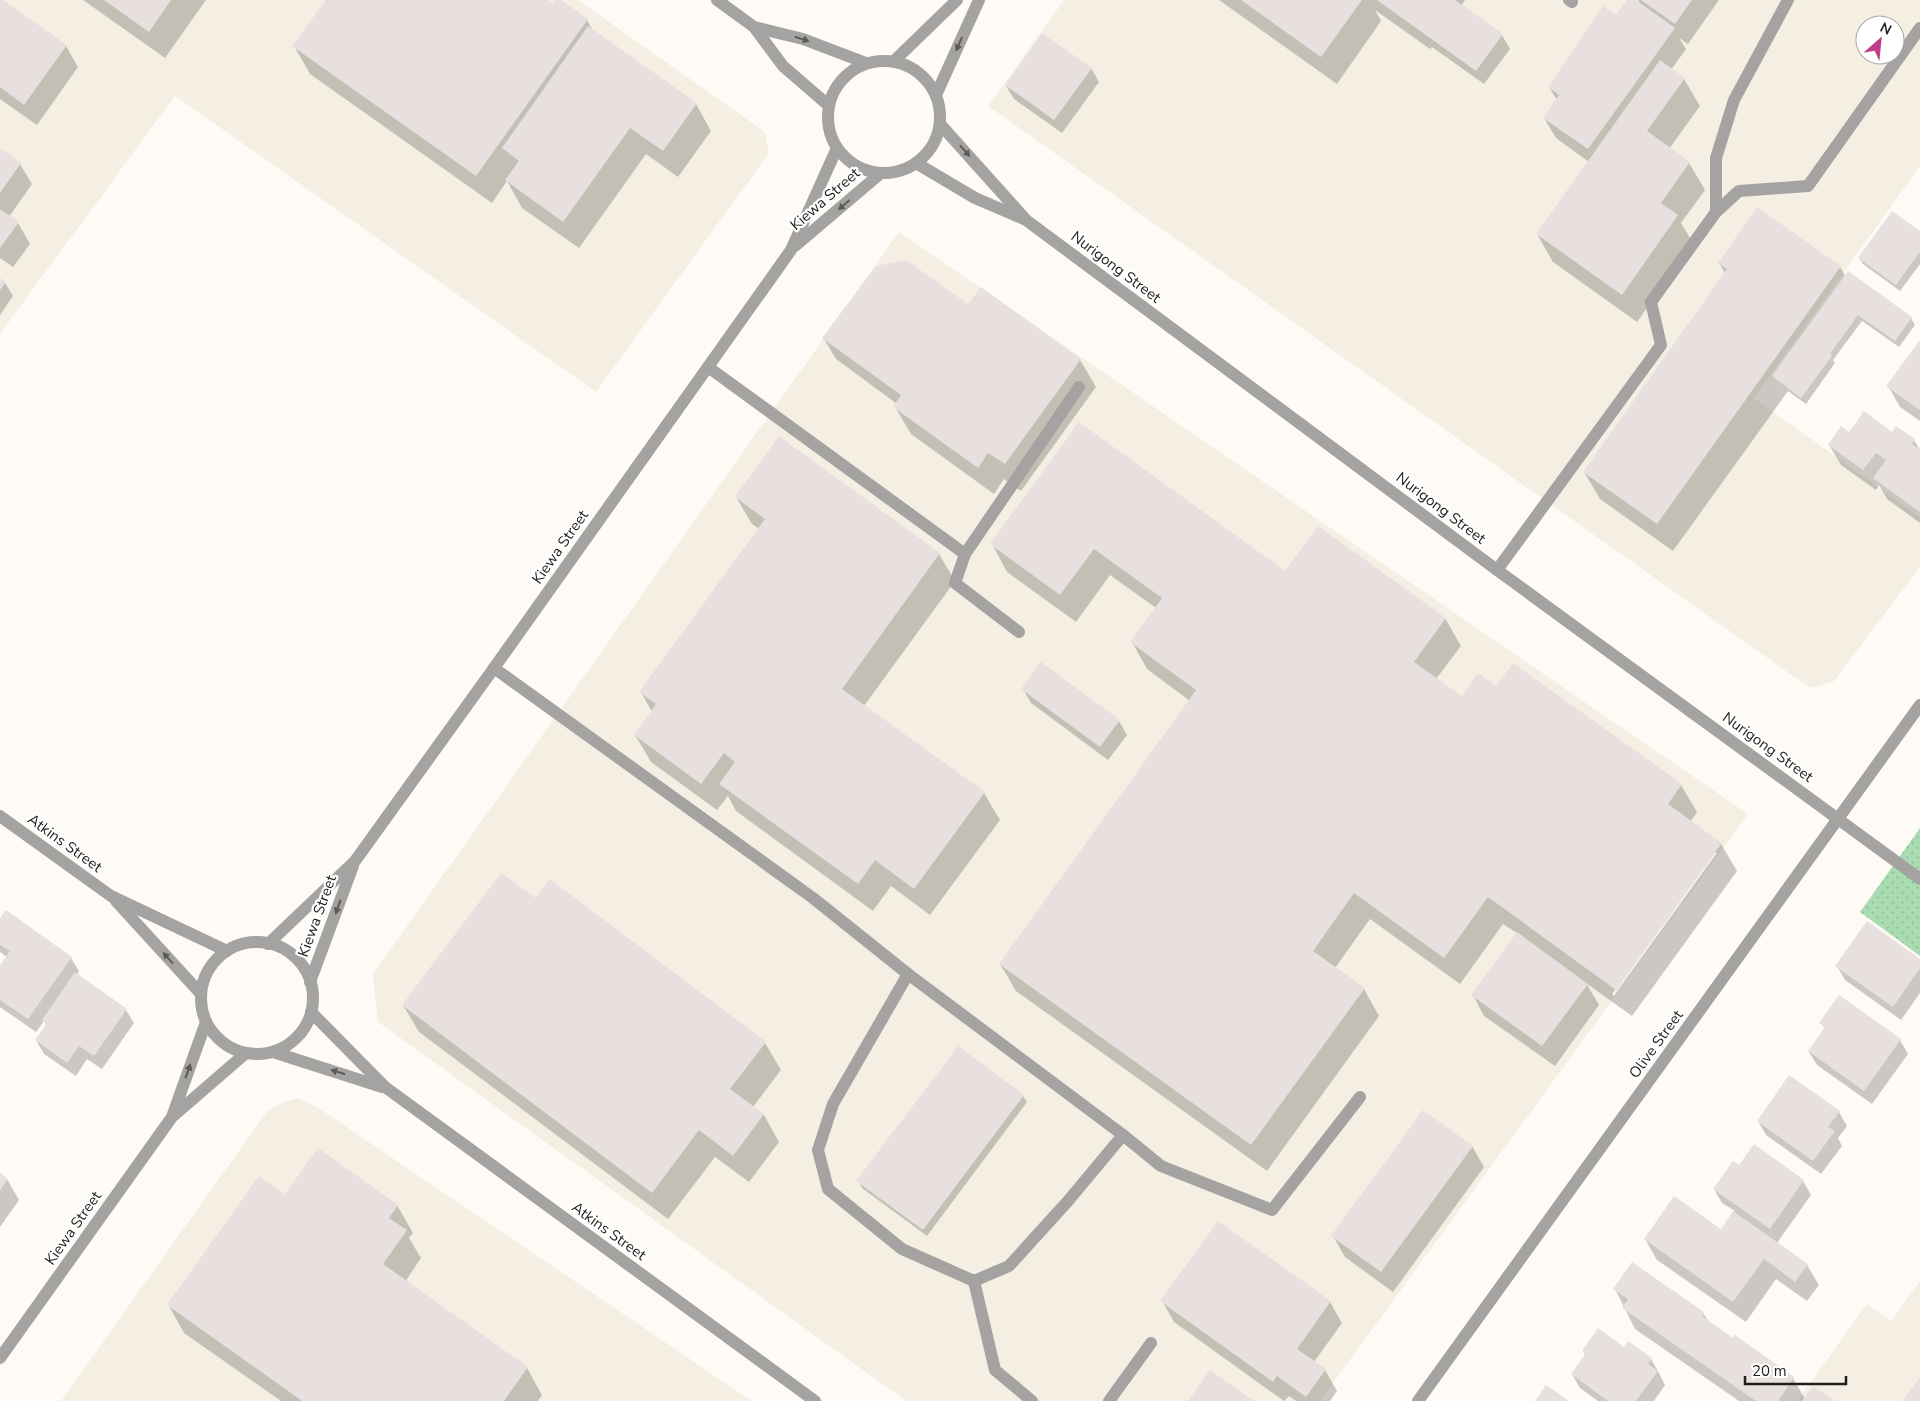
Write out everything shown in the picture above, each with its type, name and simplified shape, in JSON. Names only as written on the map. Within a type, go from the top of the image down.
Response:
[{"type":"street","points":[[717,0],[754,27],[783,66],[828,105]]},
{"type":"street","points":[[894,61],[957,0]]},
{"type":"street","points":[[936,95],[979,0]]},
{"type":"street","points":[[1716,212],[1716,158],[1734,100],[1788,0]]},
{"type":"street","points":[[754,27],[804,39],[866,63]]},
{"type":"street","points":[[1497,570],[1660,345],[1651,302],[1716,212],[1738,191],[1808,186],[1920,28]]},
{"type":"street","points":[[880,60],[894,61],[912,68],[926,79],[936,95],[940,109],[940,124],[936,139],[928,152],[916,163],[899,171],[880,173],[863,169],[848,161],[837,148],[830,135],[827,120],[828,105],[833,91],[853,69],[866,63],[880,60]]},
{"type":"street","name":"Nurigong Street","points":[[940,124],[1026,220],[1497,570],[1920,879]]},
{"type":"street","name":"Kiewa Street","points":[[268,944],[355,861],[494,668],[791,250],[837,148]]},
{"type":"street","name":"Nurigong Street","points":[[916,163],[975,198],[1026,220]]},
{"type":"street","name":"Kiewa Street","points":[[791,250],[880,173]]},
{"type":"street","points":[[708,367],[965,554]]},
{"type":"street","points":[[1019,632],[955,583],[965,554],[1079,387]]},
{"type":"street","points":[[494,668],[813,898],[908,974],[1123,1135],[1161,1166],[1272,1210],[1360,1097]]},
{"type":"street","name":"Olive Street","points":[[1418,1401],[1920,705]]},
{"type":"street","name":"Atkins Street","points":[[0,816],[111,896],[227,951]]},
{"type":"street","name":"Kiewa Street","points":[[310,982],[355,861]]},
{"type":"street","name":"Atkins Street","points":[[111,896],[201,994]]},
{"type":"street","points":[[247,944],[268,944],[282,949],[295,957],[304,969],[310,982],[313,997],[311,1012],[306,1025],[297,1037],[286,1046],[273,1052],[246,1053],[230,1047],[216,1036],[206,1022],[202,1009],[201,994],[205,977],[214,962],[227,951],[247,944]]},
{"type":"street","points":[[908,974],[833,1104],[818,1150],[828,1189],[902,1249],[974,1282],[1010,1266],[1123,1135]]},
{"type":"street","name":"Atkins Street","points":[[311,1012],[385,1088],[815,1401]]},
{"type":"street","name":"Kiewa Street","points":[[172,1116],[206,1022]]},
{"type":"street","name":"Atkins Street","points":[[273,1052],[385,1088]]},
{"type":"street","name":"Kiewa Street","points":[[0,1358],[172,1116],[246,1053]]},
{"type":"street","points":[[974,1282],[995,1370],[1032,1401]]},
{"type":"street","points":[[1109,1401],[1151,1343]]},
{"type":"shaded area","points":[[0,0],[578,0],[765,132],[769,153],[596,392],[175,96],[0,334]]},
{"type":"shaded area","points":[[1064,0],[1920,0],[1920,166],[1754,398],[1920,517],[1920,567],[1833,682],[1810,688],[988,106]]},
{"type":"shaded area","points":[[899,232],[1748,814],[1320,1401],[906,1401],[378,1022],[373,974]]},
{"type":"shaded area","points":[[298,1098],[317,1107],[752,1401],[61,1401],[268,1110]]},
{"type":"shaded area","points":[[1920,1281],[1920,1401],[1797,1401],[1867,1304],[1891,1321]]},
{"type":"green space","points":[[1920,828],[1920,956],[1860,912]]},
{"type":"building","points":[[0,0],[3,0],[67,45],[24,105],[0,87]]},
{"type":"building","points":[[104,0],[171,0],[149,32]]},
{"type":"building","points":[[326,0],[548,0],[553,3],[555,0],[561,0],[588,19],[476,176],[292,46]]},
{"type":"building","points":[[1241,0],[1362,0],[1321,57]]},
{"type":"building","points":[[1377,0],[1455,0],[1503,34],[1476,71]]},
{"type":"building","points":[[1627,0],[1636,0],[1675,28],[1588,149],[1543,118],[1559,95],[1548,87],[1603,6],[1616,15]]},
{"type":"building","points":[[1641,0],[1692,0],[1675,24]]},
{"type":"building","points":[[588,26],[697,103],[663,151],[630,128],[563,222],[505,180],[519,161],[502,148]]},
{"type":"building","points":[[1042,33],[1092,68],[1054,120],[1005,85]]},
{"type":"building","points":[[1660,60],[1685,78],[1647,131],[1690,162],[1661,203],[1678,215],[1622,295],[1536,234]]},
{"type":"building","points":[[0,148],[21,163],[0,193]]},
{"type":"building","points":[[1757,207],[1841,266],[1657,524],[1583,472],[1727,269],[1718,263]]},
{"type":"building","points":[[0,209],[19,222],[0,248]]},
{"type":"building","points":[[1892,211],[1920,231],[1920,252],[1896,285],[1858,258]]},
{"type":"building","points":[[906,260],[968,304],[981,287],[1081,359],[1005,464],[988,453],[978,468],[893,407],[901,395],[822,338],[876,266]]},
{"type":"building","points":[[1848,271],[1912,317],[1895,341],[1858,315],[1830,354],[1832,356],[1801,398],[1772,376]]},
{"type":"building","points":[[0,278],[6,282],[0,290]]},
{"type":"building","points":[[1920,340],[1920,410],[1886,386]]},
{"type":"building","points":[[1864,411],[1892,432],[1896,426],[1915,439],[1912,444],[1920,450],[1920,512],[1873,478],[1886,460],[1876,453],[1863,470],[1828,445],[1841,426],[1849,432]]},
{"type":"building","points":[[1079,422],[1285,571],[1318,526],[1446,618],[1414,662],[1462,696],[1478,673],[1496,686],[1513,663],[1682,784],[1668,804],[1722,843],[1616,990],[1488,897],[1444,958],[1354,893],[1313,951],[1365,988],[1251,1145],[999,964],[1196,690],[1130,642],[1162,598],[1094,549],[1060,595],[990,544]]},
{"type":"building","points":[[779,436],[940,553],[842,689],[985,792],[914,889],[875,860],[858,884],[719,784],[735,762],[724,753],[701,784],[634,735],[656,704],[639,692],[765,519],[735,497]]},
{"type":"building","points":[[1041,662],[1120,720],[1100,747],[1021,689]]},
{"type":"building","points":[[501,873],[536,898],[550,879],[766,1042],[730,1089],[764,1114],[733,1156],[699,1130],[652,1193],[402,1005]]},
{"type":"building","points":[[6,910],[72,957],[28,1019],[0,1000],[0,965],[10,951],[0,945],[0,918]]},
{"type":"building","points":[[1867,921],[1920,959],[1920,968],[1893,1007],[1835,966]]},
{"type":"building","points":[[1517,932],[1588,984],[1542,1046],[1471,995]]},
{"type":"building","points":[[75,972],[127,1009],[94,1056],[79,1046],[67,1063],[35,1040],[47,1023],[42,1020]]},
{"type":"building","points":[[1839,995],[1901,1039],[1864,1091],[1808,1051],[1825,1027],[1819,1023]]},
{"type":"building","points":[[958,1046],[1024,1095],[923,1230],[856,1181]]},
{"type":"building","points":[[1789,1075],[1840,1111],[1828,1127],[1835,1131],[1813,1161],[1757,1121]]},
{"type":"building","points":[[1423,1110],[1473,1146],[1381,1272],[1331,1236]]},
{"type":"building","points":[[1754,1144],[1804,1180],[1770,1229],[1713,1189],[1733,1161],[1739,1165]]},
{"type":"building","points":[[318,1148],[398,1205],[389,1218],[407,1230],[383,1264],[528,1367],[504,1401],[302,1401],[167,1305],[259,1176],[285,1194]]},
{"type":"building","points":[[0,1173],[8,1179],[0,1190]]},
{"type":"building","points":[[1674,1196],[1721,1229],[1733,1211],[1808,1264],[1795,1282],[1764,1259],[1733,1302],[1644,1239]]},
{"type":"building","points":[[1218,1221],[1331,1301],[1297,1349],[1326,1369],[1306,1397],[1277,1376],[1273,1382],[1160,1301]]},
{"type":"building","points":[[1632,1262],[1704,1312],[1702,1316],[1733,1338],[1735,1335],[1794,1377],[1778,1401],[1756,1401],[1622,1308],[1628,1299],[1613,1289]]},
{"type":"building","points":[[1598,1328],[1624,1347],[1628,1341],[1652,1358],[1648,1364],[1658,1371],[1636,1401],[1608,1401],[1571,1374],[1586,1353],[1582,1351]]},
{"type":"building","points":[[1210,1370],[1254,1401],[1188,1401]]},
{"type":"building","points":[[1920,1377],[1920,1401],[1903,1401]]},
{"type":"building","points":[[1546,1385],[1569,1401],[1535,1401]]},
{"type":"building","points":[[1813,1386],[1835,1401],[1802,1401]]}]
